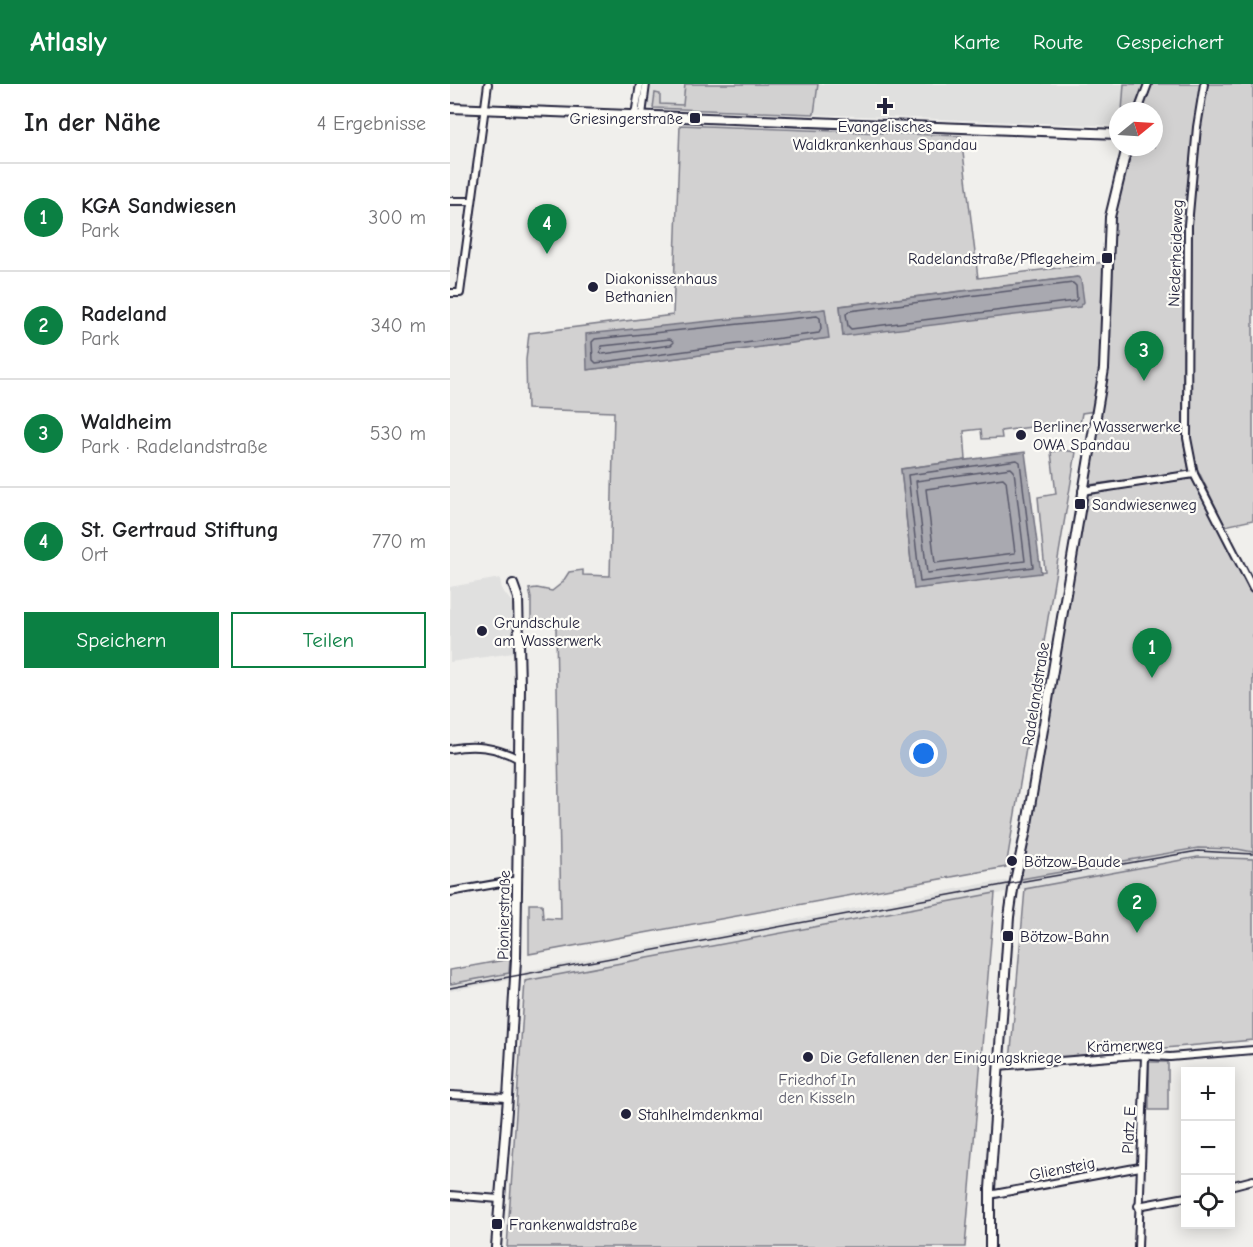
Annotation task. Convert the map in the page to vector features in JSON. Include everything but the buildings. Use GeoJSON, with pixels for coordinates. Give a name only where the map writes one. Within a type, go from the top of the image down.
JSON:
{"type":"FeatureCollection","features":[{"type":"Feature","properties":{"kind":"street"},"geometry":{"type":"LineString","coordinates":[[450,293],[460,293],[488,84]]}},
{"type":"Feature","properties":{"kind":"street"},"geometry":{"type":"LineString","coordinates":[[638,115],[640,84]]}},
{"type":"Feature","properties":{"kind":"street"},"geometry":{"type":"LineString","coordinates":[[638,115],[646,84]]}},
{"type":"Feature","properties":{"kind":"street"},"geometry":{"type":"LineString","coordinates":[[1141,102],[1148,84]]}},
{"type":"Feature","properties":{"kind":"street","name":"Niederheideweg"},"geometry":{"type":"LineString","coordinates":[[1204,84],[1197,127],[1188,225],[1186,422],[1189,455],[1194,474],[1253,589]]}},
{"type":"Feature","properties":{"kind":"street"},"geometry":{"type":"LineString","coordinates":[[450,108],[1109,134]]}},
{"type":"Feature","properties":{"kind":"street","name":"Radelandstraße"},"geometry":{"type":"LineString","coordinates":[[990,1247],[989,1195],[1011,899],[1026,830],[1104,369],[1110,217],[1125,156]]}},
{"type":"Feature","properties":{"kind":"street"},"geometry":{"type":"LineString","coordinates":[[450,201],[472,201]]}},
{"type":"Feature","properties":{"kind":"street"},"geometry":{"type":"LineString","coordinates":[[1082,491],[1194,474]]}},
{"type":"Feature","properties":{"kind":"street","name":"Pionierstraße"},"geometry":{"type":"LineString","coordinates":[[496,1247],[516,960],[519,619],[518,598],[513,584]]}},
{"type":"Feature","properties":{"kind":"street"},"geometry":{"type":"LineString","coordinates":[[450,749],[466,746],[485,747],[519,759]]}},
{"type":"Feature","properties":{"kind":"street"},"geometry":{"type":"LineString","coordinates":[[450,892],[518,880]]}},
{"type":"Feature","properties":{"kind":"street","name":"Krämerweg"},"geometry":{"type":"LineString","coordinates":[[998,1066],[1136,1055],[1196,1056],[1253,1050]]}},
{"type":"Feature","properties":{"kind":"street","name":"Platz E"},"geometry":{"type":"LineString","coordinates":[[1138,1247],[1145,1056]]}},
{"type":"Feature","properties":{"kind":"street"},"geometry":{"type":"LineString","coordinates":[[450,1095],[508,1098]]}},
{"type":"Feature","properties":{"kind":"street","name":"Gliensteig"},"geometry":{"type":"LineString","coordinates":[[989,1195],[1140,1167]]}},
{"type":"Feature","properties":{"kind":"street"},"geometry":{"type":"LineString","coordinates":[[1235,1185],[1253,1180]]}},
{"type":"Feature","properties":{"kind":"street"},"geometry":{"type":"LineString","coordinates":[[450,1195],[499,1199]]}},
{"type":"Feature","properties":{"kind":"street"},"geometry":{"type":"LineString","coordinates":[[1138,1206],[1181,1198]]}},
{"type":"Feature","properties":{"kind":"shaded area","name":"Evangelisches Waldkrankenhaus Spandau"},"geometry":{"type":"Polygon","coordinates":[[[649,84],[1124,84],[1123,102],[1109,102],[1109,126],[650,108],[647,103],[649,84]]]}},
{"type":"Feature","properties":{"kind":"shaded area","name":"Grundschule am Wasserwerk"},"geometry":{"type":"Polygon","coordinates":[[[500,578],[502,590],[511,601],[513,609],[513,653],[450,662],[450,587],[500,578]]]}},
{"type":"Feature","properties":{"kind":"shaded area"},"geometry":{"type":"Polygon","coordinates":[[[1198,848],[1237,849],[1253,852],[1253,859],[1198,857],[525,981],[525,971],[987,883],[1198,848]]]}},
{"type":"Feature","properties":{"kind":"shaded area"},"geometry":{"type":"Polygon","coordinates":[[[509,973],[509,980],[450,991],[450,983],[509,973]]]}},
{"type":"Feature","properties":{"kind":"green space"},"geometry":{"type":"Polygon","coordinates":[[[685,84],[818,84],[814,114],[653,108],[655,93],[660,94],[660,104],[683,105],[685,84]]]}},
{"type":"Feature","properties":{"kind":"green space"},"geometry":{"type":"Polygon","coordinates":[[[1124,84],[1148,84],[1141,102],[1123,102],[1124,84]]]}},
{"type":"Feature","properties":{"kind":"green space"},"geometry":{"type":"Polygon","coordinates":[[[1152,84],[1253,84],[1253,520],[1225,526],[1196,466],[1189,434],[1190,171],[1186,197],[1183,283],[1183,438],[1189,471],[1089,485],[1108,371],[1113,221],[1130,156],[1163,156],[1163,102],[1145,102],[1152,84]]]}},
{"type":"Feature","properties":{"kind":"green space"},"geometry":{"type":"Polygon","coordinates":[[[680,125],[961,136],[978,278],[1105,262],[1102,369],[1095,411],[1082,413],[1079,430],[1039,426],[1001,431],[1002,438],[982,439],[981,429],[964,431],[966,460],[901,469],[914,589],[1045,571],[1038,497],[1056,494],[1051,452],[1061,450],[1076,452],[1006,867],[529,954],[529,904],[542,904],[543,918],[561,919],[556,628],[550,620],[531,620],[529,589],[552,591],[562,583],[569,572],[583,570],[583,575],[610,576],[614,412],[527,409],[526,360],[529,333],[673,315],[680,125]],[[1077,277],[840,306],[843,336],[1077,277]],[[824,309],[587,370],[828,338],[824,309]]]}},
{"type":"Feature","properties":{"kind":"green space"},"geometry":{"type":"Polygon","coordinates":[[[1193,478],[1253,594],[1253,852],[1237,849],[1198,848],[1015,880],[1085,497],[1088,494],[1193,478]]]}},
{"type":"Feature","properties":{"kind":"green space"},"geometry":{"type":"Polygon","coordinates":[[[1198,857],[1253,859],[1253,1040],[1010,1062],[1025,889],[1198,857]]]}},
{"type":"Feature","properties":{"kind":"green space","name":"Friedhof In den Kisseln"},"geometry":{"type":"Polygon","coordinates":[[[995,893],[965,1247],[507,1247],[525,981],[995,893]]]}},
{"type":"Feature","properties":{"kind":"green space"},"geometry":{"type":"Polygon","coordinates":[[[510,959],[509,973],[450,984],[450,970],[510,959]]]}},
{"type":"Feature","properties":{"kind":"green space"},"geometry":{"type":"Polygon","coordinates":[[[1149,1062],[1168,1062],[1168,1110],[1149,1110],[1149,1062]]]}},
{"type":"Feature","properties":{"kind":"water"},"geometry":{"type":"Polygon","coordinates":[[[1078,277],[1081,280],[1084,302],[1080,307],[843,336],[840,306],[1078,277]]]}},
{"type":"Feature","properties":{"kind":"water"},"geometry":{"type":"Polygon","coordinates":[[[825,309],[829,338],[587,370],[586,334],[825,309]]]}},
{"type":"Feature","properties":{"kind":"water"},"geometry":{"type":"Polygon","coordinates":[[[1025,452],[1041,573],[914,589],[901,469],[1025,452]]]}},
{"type":"Feature","properties":{"kind":"railway"},"geometry":{"type":"LineString","coordinates":[[450,988],[1198,851],[1253,854]]}},
{"type":"Feature","properties":{"kind":"place","name":"Evangelisches Waldkrankenhaus Spandau"},"geometry":{"type":"Point","coordinates":[885,106]}},
{"type":"Feature","properties":{"kind":"place","name":"Griesingerstraße"},"geometry":{"type":"Point","coordinates":[695,118]}},
{"type":"Feature","properties":{"kind":"place","name":"St. Gertraud Stiftung"},"geometry":{"type":"Point","coordinates":[547,254]}},
{"type":"Feature","properties":{"kind":"place","name":"Radelandstraße/Pflegeheim"},"geometry":{"type":"Point","coordinates":[1107,258]}},
{"type":"Feature","properties":{"kind":"place","name":"Diakonissenhaus Bethanien"},"geometry":{"type":"Point","coordinates":[593,287]}},
{"type":"Feature","properties":{"kind":"place","name":"Waldheim"},"geometry":{"type":"Point","coordinates":[1144,381]}},
{"type":"Feature","properties":{"kind":"place","name":"Berliner Wasserwerke OWA Spandau"},"geometry":{"type":"Point","coordinates":[1021,435]}},
{"type":"Feature","properties":{"kind":"place","name":"Sandwiesenweg"},"geometry":{"type":"Point","coordinates":[1080,504]}},
{"type":"Feature","properties":{"kind":"place","name":"Grundschule am Wasserwerk"},"geometry":{"type":"Point","coordinates":[482,631]}},
{"type":"Feature","properties":{"kind":"place","name":"KGA Sandwiesen"},"geometry":{"type":"Point","coordinates":[1152,678]}},
{"type":"Feature","properties":{"kind":"place","name":"Bötzow-Baude"},"geometry":{"type":"Point","coordinates":[1012,861]}},
{"type":"Feature","properties":{"kind":"place","name":"Radeland"},"geometry":{"type":"Point","coordinates":[1137,933]}},
{"type":"Feature","properties":{"kind":"place","name":"Bötzow-Bahn"},"geometry":{"type":"Point","coordinates":[1008,936]}},
{"type":"Feature","properties":{"kind":"place","name":"Die Gefallenen der Einigungskriege"},"geometry":{"type":"Point","coordinates":[808,1057]}},
{"type":"Feature","properties":{"kind":"place","name":"Stahlhelmdenkmal"},"geometry":{"type":"Point","coordinates":[626,1114]}},
{"type":"Feature","properties":{"kind":"place","name":"Frankenwaldstraße"},"geometry":{"type":"Point","coordinates":[497,1224]}}]}
